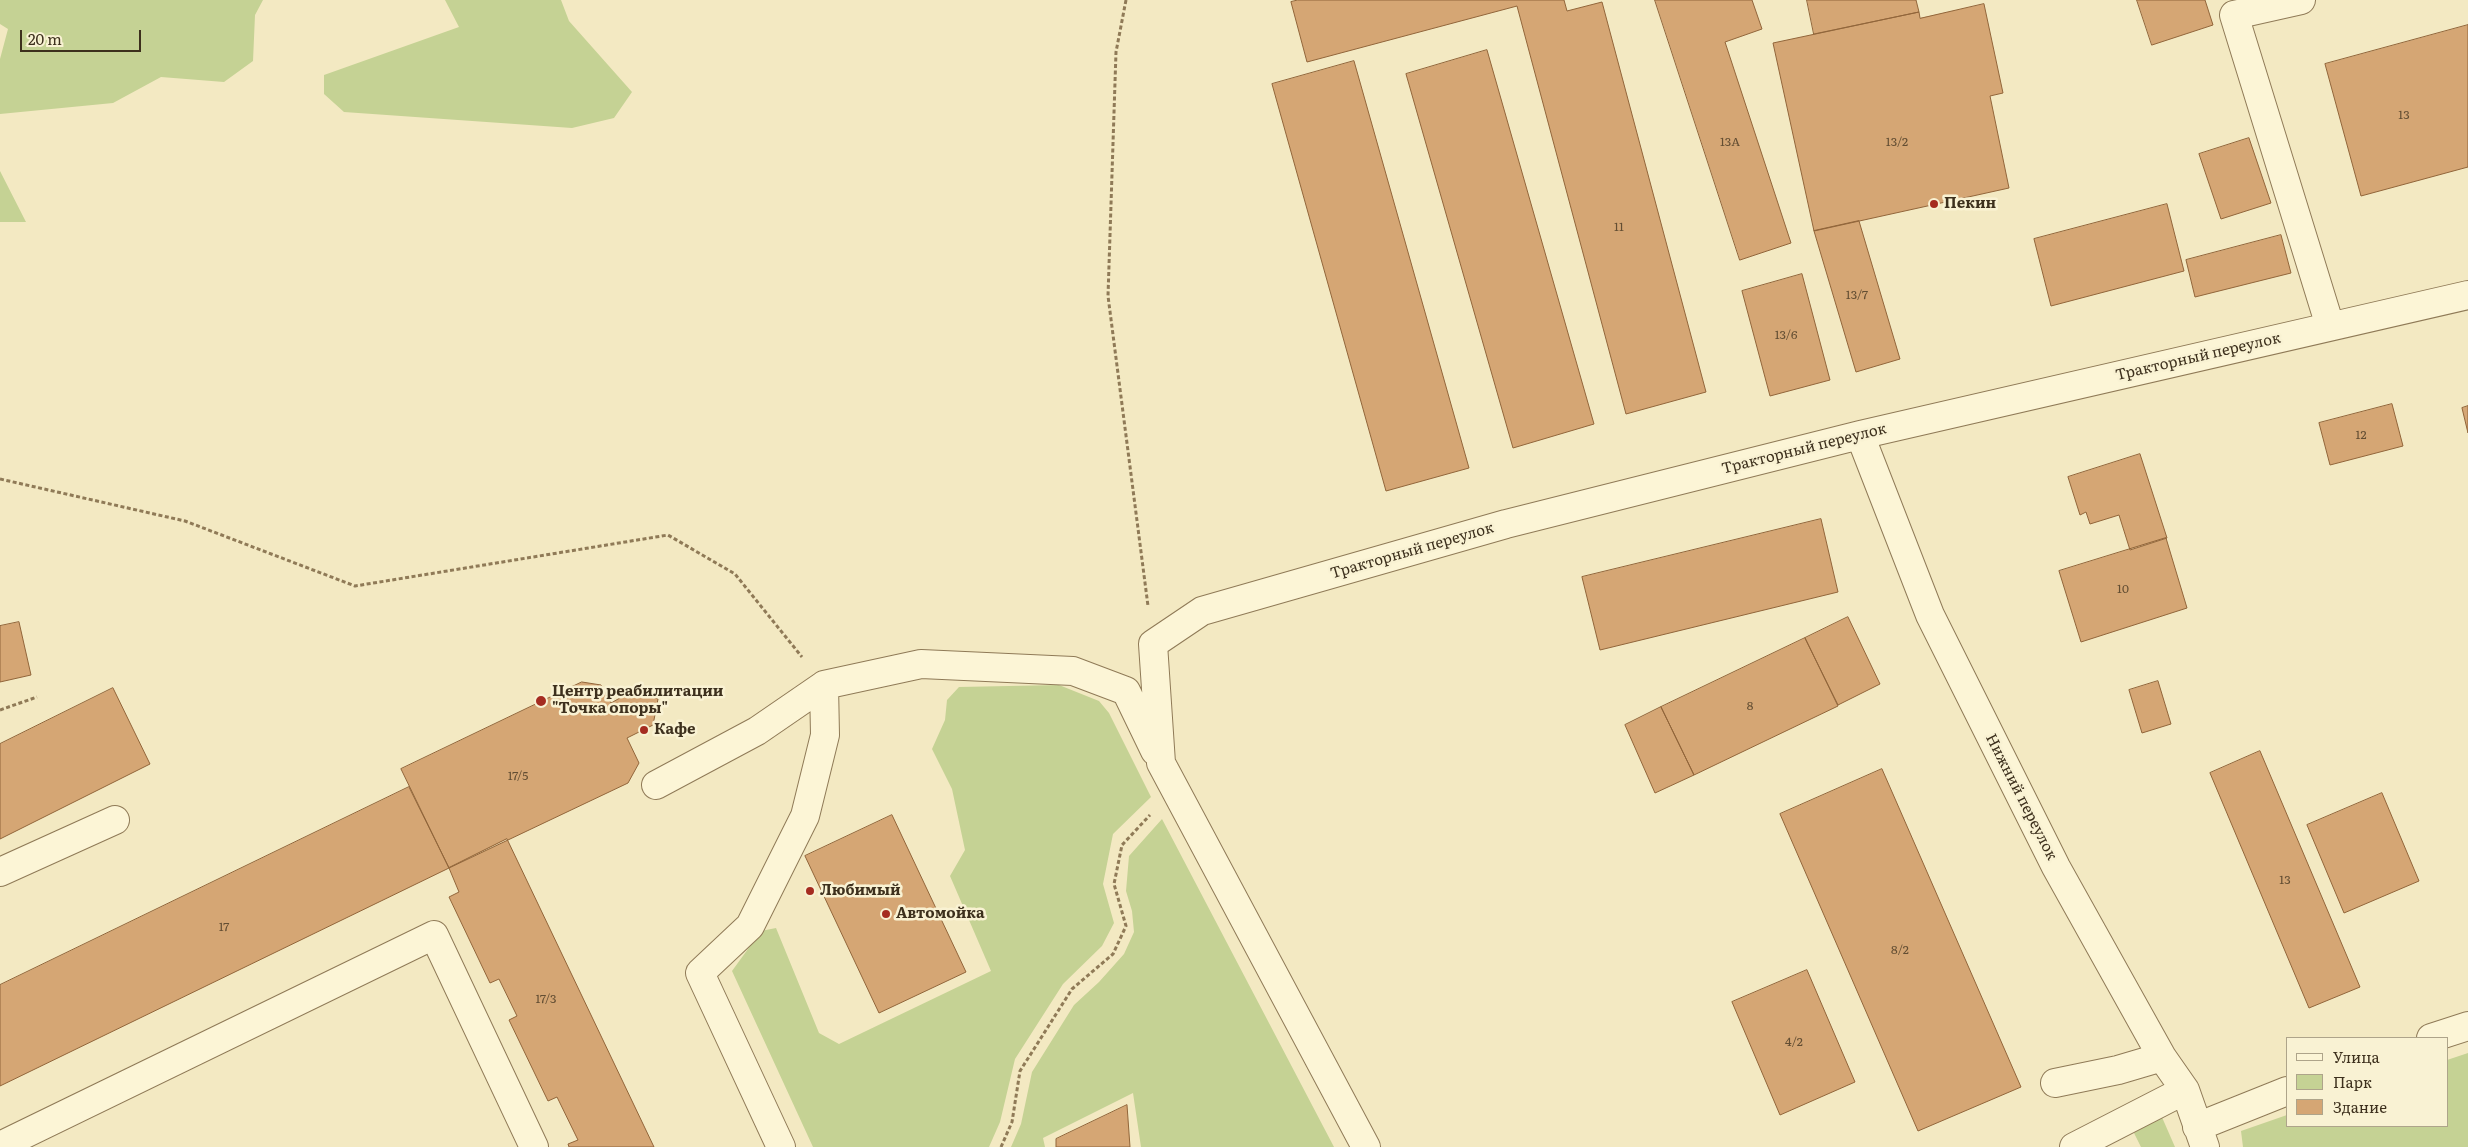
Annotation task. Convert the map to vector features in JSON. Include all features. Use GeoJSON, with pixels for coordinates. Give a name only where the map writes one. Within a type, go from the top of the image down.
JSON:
{"type":"FeatureCollection","features":[{"type":"Feature","properties":{"kind":"street"},"geometry":{"type":"LineString","coordinates":[[2301,0],[2232,7],[2330,326]]}},
{"type":"Feature","properties":{"kind":"street","name":"Тракторный переулок"},"geometry":{"type":"LineString","coordinates":[[1153,644],[1202,611],[1506,524],[1860,435],[2468,294]]}},
{"type":"Feature","properties":{"kind":"street","name":"Нижний переулок"},"geometry":{"type":"LineString","coordinates":[[1860,435],[1930,615],[2056,867],[2162,1057],[2184,1090],[2201,1137]]}},
{"type":"Feature","properties":{"kind":"street"},"geometry":{"type":"LineString","coordinates":[[1153,644],[1161,764]]}},
{"type":"Feature","properties":{"kind":"street"},"geometry":{"type":"LineString","coordinates":[[656,785],[757,731],[824,685],[921,664],[1074,671],[1126,691],[1161,764],[1366,1147]]}},
{"type":"Feature","properties":{"kind":"street"},"geometry":{"type":"LineString","coordinates":[[781,1147],[700,973],[750,926],[805,816],[825,735],[824,685]]}},
{"type":"Feature","properties":{"kind":"street"},"geometry":{"type":"LineString","coordinates":[[0,872],[115,820]]}},
{"type":"Feature","properties":{"kind":"street"},"geometry":{"type":"LineString","coordinates":[[0,1146],[434,935],[534,1147]]}},
{"type":"Feature","properties":{"kind":"street"},"geometry":{"type":"LineString","coordinates":[[2434,1037],[2468,1026]]}},
{"type":"Feature","properties":{"kind":"street"},"geometry":{"type":"LineString","coordinates":[[2055,1083],[2118,1070],[2162,1057]]}},
{"type":"Feature","properties":{"kind":"street"},"geometry":{"type":"LineString","coordinates":[[2074,1147],[2184,1090]]}},
{"type":"Feature","properties":{"kind":"street"},"geometry":{"type":"LineString","coordinates":[[2201,1137],[2286,1092]]}},
{"type":"Feature","properties":{"kind":"path"},"geometry":{"type":"LineString","coordinates":[[1126,0],[1116,52],[1108,296],[1153,644]]}},
{"type":"Feature","properties":{"kind":"path"},"geometry":{"type":"LineString","coordinates":[[0,479],[185,521],[355,586],[668,535],[735,574],[824,685]]}},
{"type":"Feature","properties":{"kind":"path"},"geometry":{"type":"LineString","coordinates":[[0,710],[37,697]]}},
{"type":"Feature","properties":{"kind":"path"},"geometry":{"type":"LineString","coordinates":[[1000,1147],[1012,1122],[1020,1071],[1072,990],[1113,954],[1126,926],[1114,884],[1122,845],[1175,790]]}},
{"type":"Feature","properties":{"kind":"green space"},"geometry":{"type":"Polygon","coordinates":[[[0,0],[263,0],[255,15],[253,61],[224,82],[161,77],[113,103],[0,114],[0,59],[8,29],[0,24],[0,0]]]}},
{"type":"Feature","properties":{"kind":"green space"},"geometry":{"type":"Polygon","coordinates":[[[445,0],[561,0],[569,21],[632,92],[614,118],[572,128],[344,112],[324,94],[324,75],[459,27],[445,0]]]}},
{"type":"Feature","properties":{"kind":"green space"},"geometry":{"type":"Polygon","coordinates":[[[0,171],[26,222],[0,222],[0,171]]]}},
{"type":"Feature","properties":{"kind":"green space"},"geometry":{"type":"Polygon","coordinates":[[[1059,685],[1099,701],[1109,713],[1151,797],[1113,834],[1103,884],[1114,923],[1102,946],[1063,984],[1015,1059],[1000,1122],[989,1147],[813,1147],[732,971],[761,931],[776,928],[819,1033],[839,1044],[991,971],[950,876],[965,850],[952,789],[932,749],[945,720],[947,700],[959,687],[1059,685]]]}},
{"type":"Feature","properties":{"kind":"green space"},"geometry":{"type":"Polygon","coordinates":[[[1162,819],[1334,1147],[1141,1147],[1133,1093],[1043,1138],[1045,1147],[1011,1147],[1021,1124],[1032,1072],[1074,1005],[1099,982],[1124,954],[1134,932],[1132,911],[1126,891],[1129,856],[1162,819]]]}},
{"type":"Feature","properties":{"kind":"green space"},"geometry":{"type":"Polygon","coordinates":[[[2468,1053],[2468,1147],[2243,1147],[2241,1131],[2286,1115],[2286,1127],[2448,1127],[2448,1060],[2468,1053]]]}},
{"type":"Feature","properties":{"kind":"green space"},"geometry":{"type":"Polygon","coordinates":[[[2161,1115],[2175,1147],[2141,1147],[2134,1133],[2161,1115]]]}},
{"type":"Feature","properties":{"kind":"building"},"geometry":{"type":"Polygon","coordinates":[[[1298,0],[1564,0],[1567,11],[1602,2],[1706,392],[1626,414],[1517,6],[1307,62],[1291,2],[1298,0]]]}},
{"type":"Feature","properties":{"kind":"building"},"geometry":{"type":"Polygon","coordinates":[[[1655,0],[1752,0],[1762,29],[1725,42],[1791,243],[1740,260],[1655,0]]]}},
{"type":"Feature","properties":{"kind":"building"},"geometry":{"type":"Polygon","coordinates":[[[1807,0],[1916,0],[1919,12],[1814,34],[1807,0]]]}},
{"type":"Feature","properties":{"kind":"building"},"geometry":{"type":"Polygon","coordinates":[[[2137,0],[2205,0],[2213,25],[2152,45],[2137,0]]]}},
{"type":"Feature","properties":{"kind":"building"},"geometry":{"type":"Polygon","coordinates":[[[1984,4],[2003,93],[1990,96],[2009,188],[1814,231],[1773,43],[1919,12],[1920,18],[1984,4]]]}},
{"type":"Feature","properties":{"kind":"building"},"geometry":{"type":"Polygon","coordinates":[[[2468,25],[2468,167],[2361,196],[2325,64],[2468,25]]]}},
{"type":"Feature","properties":{"kind":"building"},"geometry":{"type":"Polygon","coordinates":[[[1487,50],[1594,424],[1513,448],[1406,74],[1487,50]]]}},
{"type":"Feature","properties":{"kind":"building"},"geometry":{"type":"Polygon","coordinates":[[[1354,61],[1469,468],[1386,491],[1272,84],[1354,61]]]}},
{"type":"Feature","properties":{"kind":"building"},"geometry":{"type":"Polygon","coordinates":[[[2249,138],[2271,203],[2221,219],[2199,154],[2249,138]]]}},
{"type":"Feature","properties":{"kind":"building"},"geometry":{"type":"Polygon","coordinates":[[[2167,204],[2184,271],[2051,306],[2034,239],[2167,204]]]}},
{"type":"Feature","properties":{"kind":"building"},"geometry":{"type":"Polygon","coordinates":[[[1859,221],[1900,359],[1856,372],[1814,231],[1859,221]]]}},
{"type":"Feature","properties":{"kind":"building"},"geometry":{"type":"Polygon","coordinates":[[[2281,235],[2291,273],[2195,297],[2186,260],[2281,235]]]}},
{"type":"Feature","properties":{"kind":"building"},"geometry":{"type":"Polygon","coordinates":[[[1802,274],[1830,380],[1770,396],[1742,291],[1802,274]]]}},
{"type":"Feature","properties":{"kind":"building"},"geometry":{"type":"Polygon","coordinates":[[[2392,404],[2403,446],[2330,465],[2319,423],[2392,404]]]}},
{"type":"Feature","properties":{"kind":"building"},"geometry":{"type":"Polygon","coordinates":[[[2468,406],[2468,433],[2462,408],[2468,406]]]}},
{"type":"Feature","properties":{"kind":"building"},"geometry":{"type":"Polygon","coordinates":[[[2140,454],[2167,538],[2130,550],[2119,515],[2090,524],[2086,512],[2080,515],[2068,477],[2140,454]]]}},
{"type":"Feature","properties":{"kind":"building"},"geometry":{"type":"Polygon","coordinates":[[[1821,519],[1838,592],[1600,650],[1582,577],[1821,519]]]}},
{"type":"Feature","properties":{"kind":"building"},"geometry":{"type":"Polygon","coordinates":[[[2166,538],[2187,608],[2081,642],[2059,571],[2166,538]]]}},
{"type":"Feature","properties":{"kind":"building"},"geometry":{"type":"Polygon","coordinates":[[[1848,617],[1880,684],[1838,705],[1805,638],[1848,617]]]}},
{"type":"Feature","properties":{"kind":"building"},"geometry":{"type":"Polygon","coordinates":[[[19,622],[31,675],[0,682],[0,626],[19,622]]]}},
{"type":"Feature","properties":{"kind":"building"},"geometry":{"type":"Polygon","coordinates":[[[1805,638],[1838,706],[1694,775],[1661,707],[1805,638]]]}},
{"type":"Feature","properties":{"kind":"building"},"geometry":{"type":"Polygon","coordinates":[[[2158,681],[2171,724],[2142,733],[2129,690],[2158,681]]]}},
{"type":"Feature","properties":{"kind":"building"},"geometry":{"type":"Polygon","coordinates":[[[582,682],[601,685],[611,703],[636,689],[658,699],[653,725],[627,738],[639,763],[628,783],[449,868],[401,769],[582,682]]]}},
{"type":"Feature","properties":{"kind":"building"},"geometry":{"type":"Polygon","coordinates":[[[113,688],[150,764],[0,839],[0,744],[113,688]]]}},
{"type":"Feature","properties":{"kind":"building"},"geometry":{"type":"Polygon","coordinates":[[[1661,707],[1694,775],[1655,793],[1625,725],[1661,707]]]}},
{"type":"Feature","properties":{"kind":"building"},"geometry":{"type":"Polygon","coordinates":[[[2260,751],[2360,987],[2309,1008],[2210,773],[2260,751]]]}},
{"type":"Feature","properties":{"kind":"building"},"geometry":{"type":"Polygon","coordinates":[[[1882,769],[2021,1087],[1918,1131],[1780,814],[1882,769]]]}},
{"type":"Feature","properties":{"kind":"building"},"geometry":{"type":"Polygon","coordinates":[[[409,787],[449,868],[0,1086],[0,985],[409,787]]]}},
{"type":"Feature","properties":{"kind":"building"},"geometry":{"type":"Polygon","coordinates":[[[2382,793],[2419,881],[2344,913],[2307,825],[2382,793]]]}},
{"type":"Feature","properties":{"kind":"building","name":"Автомойка"},"geometry":{"type":"Polygon","coordinates":[[[892,815],[966,972],[879,1013],[805,856],[892,815]]]}},
{"type":"Feature","properties":{"kind":"building"},"geometry":{"type":"Polygon","coordinates":[[[507,839],[654,1147],[569,1147],[568,1144],[578,1140],[557,1097],[548,1101],[509,1020],[517,1016],[499,979],[490,983],[449,897],[459,892],[449,868],[507,839]]]}},
{"type":"Feature","properties":{"kind":"building"},"geometry":{"type":"Polygon","coordinates":[[[1807,970],[1855,1082],[1780,1115],[1732,1002],[1807,970]]]}},
{"type":"Feature","properties":{"kind":"building"},"geometry":{"type":"Polygon","coordinates":[[[1127,1105],[1130,1147],[1056,1147],[1056,1139],[1127,1105]]]}},
{"type":"Feature","properties":{"kind":"place","name":"Пекин"},"geometry":{"type":"Point","coordinates":[1934,204]}},
{"type":"Feature","properties":{"kind":"place","name":"Центр реабилитации \"Точка опоры\""},"geometry":{"type":"Point","coordinates":[541,701]}},
{"type":"Feature","properties":{"kind":"place","name":"Кафе"},"geometry":{"type":"Point","coordinates":[644,730]}},
{"type":"Feature","properties":{"kind":"place","name":"Любимый"},"geometry":{"type":"Point","coordinates":[810,891]}},
{"type":"Feature","properties":{"kind":"place","name":"Автомойка"},"geometry":{"type":"Point","coordinates":[886,914]}}]}
